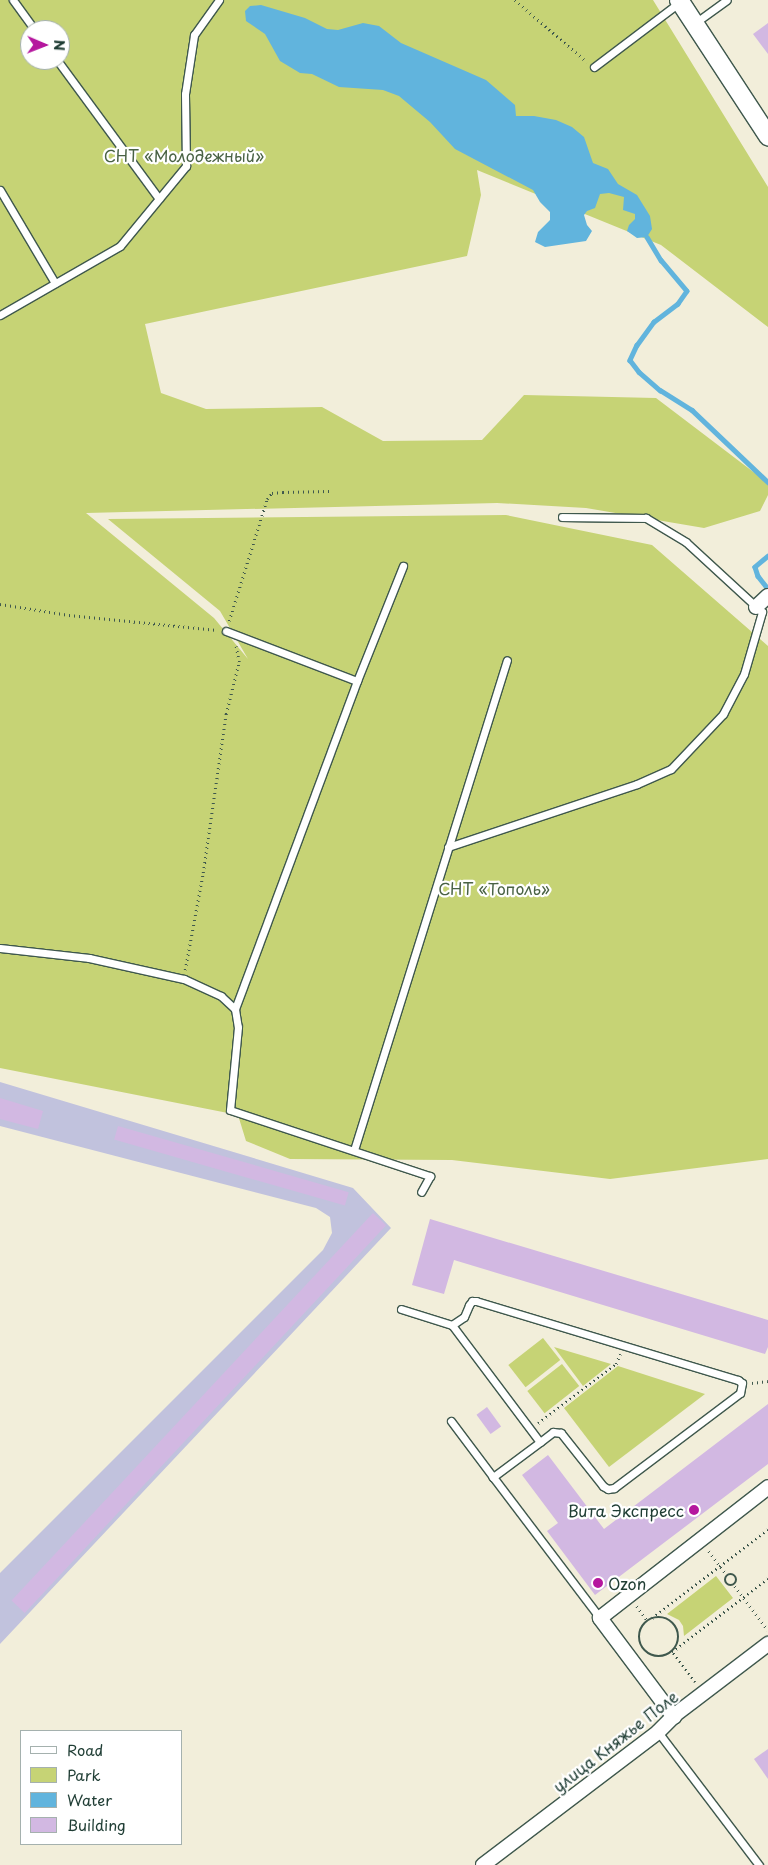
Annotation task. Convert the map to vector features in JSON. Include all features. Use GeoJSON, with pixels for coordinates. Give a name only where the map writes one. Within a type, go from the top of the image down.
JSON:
{"type":"FeatureCollection","features":[{"type":"Feature","properties":{"kind":"street"},"geometry":{"type":"LineString","coordinates":[[680,1],[768,136]]}},
{"type":"Feature","properties":{"kind":"street"},"geometry":{"type":"LineString","coordinates":[[674,1717],[600,1618],[768,1486]]}},
{"type":"Feature","properties":{"kind":"street","name":"улица Княжье Поле"},"geometry":{"type":"LineString","coordinates":[[483,1865],[658,1732],[703,1693],[768,1644]]}},
{"type":"Feature","properties":{"kind":"lane"},"geometry":{"type":"LineString","coordinates":[[12,0],[27,20]]}},
{"type":"Feature","properties":{"kind":"lane"},"geometry":{"type":"LineString","coordinates":[[0,315],[120,246],[186,166],[185,94],[194,34],[219,0]]}},
{"type":"Feature","properties":{"kind":"lane"},"geometry":{"type":"LineString","coordinates":[[694,23],[727,0]]}},
{"type":"Feature","properties":{"kind":"lane"},"geometry":{"type":"LineString","coordinates":[[594,68],[680,1]]}},
{"type":"Feature","properties":{"kind":"lane"},"geometry":{"type":"LineString","coordinates":[[64,70],[159,199]]}},
{"type":"Feature","properties":{"kind":"lane"},"geometry":{"type":"LineString","coordinates":[[0,190],[55,283]]}},
{"type":"Feature","properties":{"kind":"lane"},"geometry":{"type":"LineString","coordinates":[[448,847],[637,784],[671,769],[723,714],[744,674],[762,612],[763,601],[686,542],[646,518],[562,516]]}},
{"type":"Feature","properties":{"kind":"lane"},"geometry":{"type":"LineString","coordinates":[[234,1009],[357,681],[403,566]]}},
{"type":"Feature","properties":{"kind":"lane"},"geometry":{"type":"LineString","coordinates":[[226,631],[357,681]]}},
{"type":"Feature","properties":{"kind":"lane"},"geometry":{"type":"LineString","coordinates":[[354,1150],[507,660]]}},
{"type":"Feature","properties":{"kind":"lane"},"geometry":{"type":"LineString","coordinates":[[0,948],[89,958],[184,979],[221,996],[234,1009],[238,1026],[230,1110],[430,1176],[421,1192]]}},
{"type":"Feature","properties":{"kind":"lane"},"geometry":{"type":"LineString","coordinates":[[452,1325],[464,1317],[469,1305],[472,1301],[476,1301],[624,1345],[742,1383],[740,1393],[614,1488],[608,1489],[603,1486],[561,1433],[553,1432],[493,1476]]}},
{"type":"Feature","properties":{"kind":"lane"},"geometry":{"type":"LineString","coordinates":[[401,1309],[452,1325],[540,1442]]}},
{"type":"Feature","properties":{"kind":"lane"},"geometry":{"type":"LineString","coordinates":[[451,1421],[600,1618]]}},
{"type":"Feature","properties":{"kind":"lane"},"geometry":{"type":"LineString","coordinates":[[658,1732],[759,1865]]}},
{"type":"Feature","properties":{"kind":"path"},"geometry":{"type":"LineString","coordinates":[[515,0],[594,68]]}},
{"type":"Feature","properties":{"kind":"path"},"geometry":{"type":"LineString","coordinates":[[226,631],[267,499],[272,493],[329,491]]}},
{"type":"Feature","properties":{"kind":"path"},"geometry":{"type":"LineString","coordinates":[[0,604],[69,615],[226,631],[235,643],[239,662],[226,714],[203,873],[184,979]]}},
{"type":"Feature","properties":{"kind":"path"},"geometry":{"type":"LineString","coordinates":[[530,1429],[616,1364],[624,1345]]}},
{"type":"Feature","properties":{"kind":"path"},"geometry":{"type":"LineString","coordinates":[[742,1383],[768,1381]]}},
{"type":"Feature","properties":{"kind":"path"},"geometry":{"type":"LineString","coordinates":[[768,1529],[648,1621],[640,1633],[642,1646],[646,1651],[657,1656],[672,1652],[768,1578]]}},
{"type":"Feature","properties":{"kind":"path"},"geometry":{"type":"LineString","coordinates":[[700,1539],[727,1575],[736,1577],[735,1586]]}},
{"type":"Feature","properties":{"kind":"path"},"geometry":{"type":"LineString","coordinates":[[727,1575],[726,1584],[735,1586],[768,1630]]}},
{"type":"Feature","properties":{"kind":"path"},"geometry":{"type":"LineString","coordinates":[[629,1595],[648,1621]]}},
{"type":"Feature","properties":{"kind":"path"},"geometry":{"type":"LineString","coordinates":[[652,1618],[665,1618],[676,1626],[679,1638],[672,1652]]}},
{"type":"Feature","properties":{"kind":"path"},"geometry":{"type":"LineString","coordinates":[[672,1652],[703,1693]]}},
{"type":"Feature","properties":{"kind":"shaded area"},"geometry":{"type":"Polygon","coordinates":[[[0,1082],[353,1188],[391,1228],[0,1644],[0,1573],[323,1250],[332,1233],[330,1217],[316,1208],[0,1126],[0,1082]]]}},
{"type":"Feature","properties":{"kind":"green space"},"geometry":{"type":"Polygon","coordinates":[[[0,0],[653,0],[768,187],[768,327],[661,245],[477,170],[481,195],[467,256],[145,324],[161,393],[206,409],[322,407],[383,441],[482,440],[524,395],[656,398],[768,483],[768,495],[760,511],[704,528],[586,508],[497,503],[86,513],[214,618],[248,659],[220,611],[108,519],[506,515],[652,545],[768,646],[768,1159],[610,1179],[452,1160],[290,1159],[246,1141],[238,1115],[0,1068],[0,0]]]}},
{"type":"Feature","properties":{"kind":"green space"},"geometry":{"type":"Polygon","coordinates":[[[543,1338],[560,1360],[526,1387],[508,1365],[543,1338]]]}},
{"type":"Feature","properties":{"kind":"green space"},"geometry":{"type":"Polygon","coordinates":[[[554,1347],[611,1364],[583,1386],[554,1347]]]}},
{"type":"Feature","properties":{"kind":"green space"},"geometry":{"type":"Polygon","coordinates":[[[562,1364],[579,1386],[545,1413],[527,1391],[562,1364]]]}},
{"type":"Feature","properties":{"kind":"green space"},"geometry":{"type":"Polygon","coordinates":[[[618,1366],[705,1394],[609,1467],[564,1408],[618,1366]]]}},
{"type":"Feature","properties":{"kind":"green space"},"geometry":{"type":"Polygon","coordinates":[[[716,1576],[733,1598],[684,1636],[683,1626],[679,1620],[667,1614],[716,1576]]]}},
{"type":"Feature","properties":{"kind":"water"},"geometry":{"type":"Polygon","coordinates":[[[261,5],[305,18],[327,29],[338,30],[363,23],[379,26],[401,43],[486,80],[515,105],[516,116],[534,116],[556,120],[572,127],[584,137],[593,163],[608,169],[618,184],[637,195],[650,216],[652,229],[647,237],[637,238],[627,231],[629,225],[635,219],[635,214],[623,210],[624,197],[609,193],[600,194],[595,208],[587,211],[584,215],[587,225],[592,231],[586,241],[545,247],[535,242],[538,232],[550,220],[550,212],[540,202],[533,190],[455,149],[430,122],[399,96],[383,90],[339,87],[312,74],[300,73],[280,61],[265,34],[246,21],[245,11],[250,6],[261,5]]]}},
{"type":"Feature","properties":{"kind":"building"},"geometry":{"type":"Polygon","coordinates":[[[768,23],[768,54],[753,34],[768,23]]]}},
{"type":"Feature","properties":{"kind":"building"},"geometry":{"type":"Polygon","coordinates":[[[0,1098],[43,1111],[38,1129],[0,1119],[0,1098]]]}},
{"type":"Feature","properties":{"kind":"building"},"geometry":{"type":"Polygon","coordinates":[[[118,1126],[349,1192],[345,1206],[114,1139],[118,1126]]]}},
{"type":"Feature","properties":{"kind":"building"},"geometry":{"type":"Polygon","coordinates":[[[373,1213],[386,1225],[25,1613],[12,1601],[373,1213]]]}},
{"type":"Feature","properties":{"kind":"building"},"geometry":{"type":"Polygon","coordinates":[[[430,1219],[768,1320],[768,1347],[765,1354],[454,1260],[444,1294],[412,1285],[430,1219]]]}},
{"type":"Feature","properties":{"kind":"building"},"geometry":{"type":"Polygon","coordinates":[[[768,1404],[768,1464],[595,1595],[547,1531],[558,1523],[522,1475],[548,1455],[604,1529],[768,1404]]]}},
{"type":"Feature","properties":{"kind":"building"},"geometry":{"type":"Polygon","coordinates":[[[487,1407],[501,1426],[491,1434],[476,1415],[487,1407]]]}},
{"type":"Feature","properties":{"kind":"building"},"geometry":{"type":"Polygon","coordinates":[[[768,1749],[768,1779],[754,1759],[768,1749]]]}},
{"type":"Feature","properties":{"kind":"waterway"},"geometry":{"type":"LineString","coordinates":[[647,237],[661,260],[687,291],[678,304],[654,322],[637,345],[630,360],[639,372],[660,390],[692,410],[768,482]]}},
{"type":"Feature","properties":{"kind":"waterway"},"geometry":{"type":"LineString","coordinates":[[768,556],[755,567],[758,576],[768,589]]}},
{"type":"Feature","properties":{"kind":"place","name":"Вита Экспресс"},"geometry":{"type":"Point","coordinates":[694,1510]}},
{"type":"Feature","properties":{"kind":"place","name":"Ozon"},"geometry":{"type":"Point","coordinates":[598,1583]}},
{"type":"Feature","properties":{"kind":"park label","name":"СНТ «Молодежный»"},"geometry":{"type":"Point","coordinates":[184,155]}},
{"type":"Feature","properties":{"kind":"park label","name":"СНТ «Тополь»"},"geometry":{"type":"Point","coordinates":[494,888]}}]}
